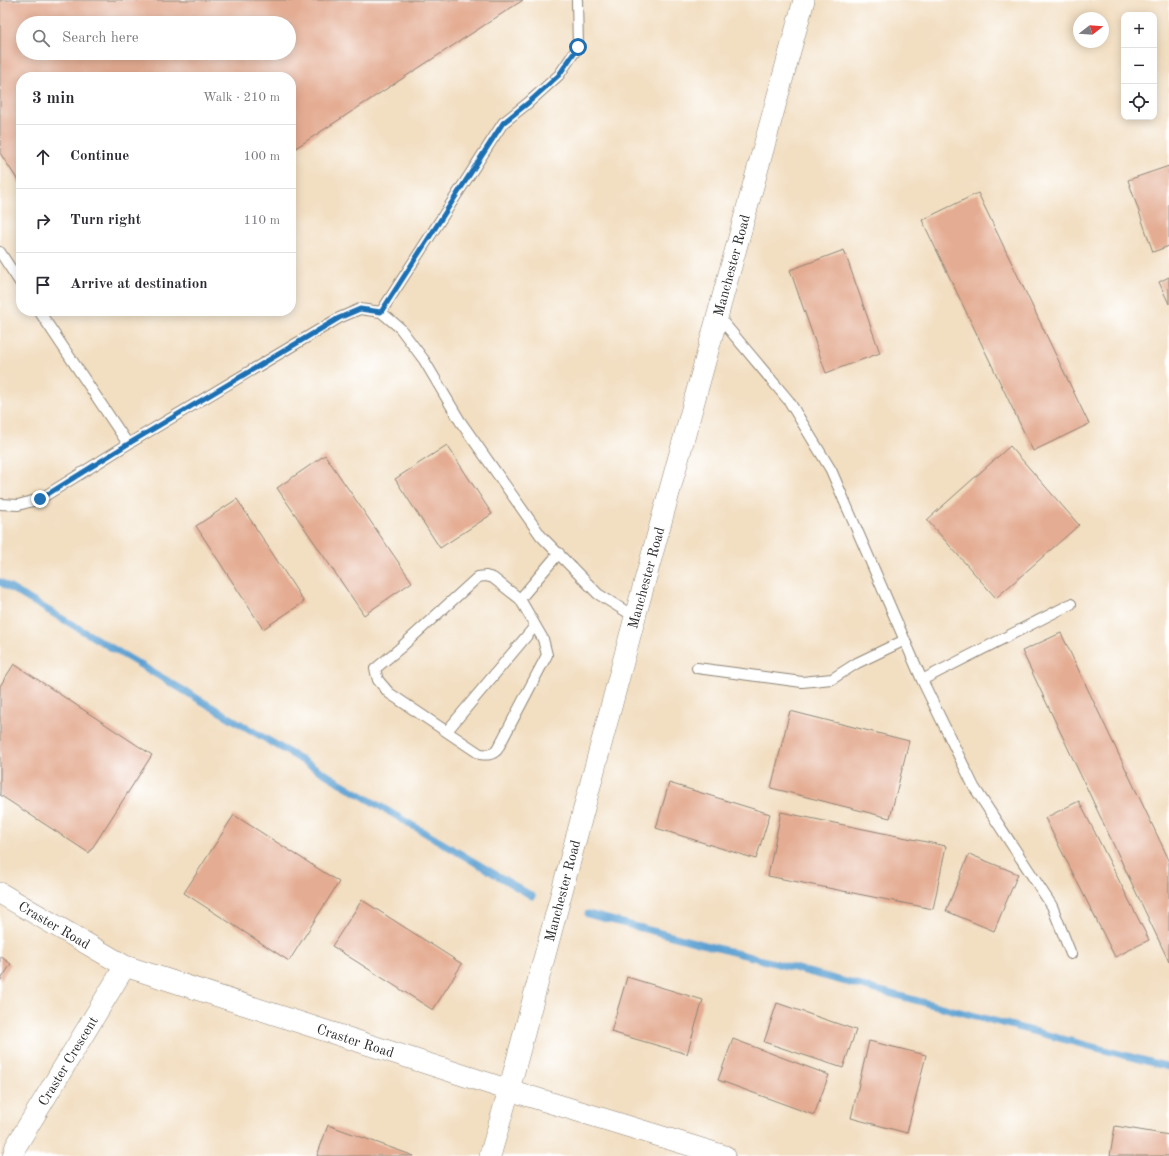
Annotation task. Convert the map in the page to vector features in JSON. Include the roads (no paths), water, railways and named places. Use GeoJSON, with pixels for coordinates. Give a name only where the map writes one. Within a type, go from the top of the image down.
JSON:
{"type":"FeatureCollection","features":[{"type":"Feature","properties":{"kind":"street","name":"Manchester Road"},"geometry":{"type":"LineString","coordinates":[[490,1156],[509,1090],[634,617],[716,315],[804,0]]}},
{"type":"Feature","properties":{"kind":"street","name":"Craster Road"},"geometry":{"type":"LineString","coordinates":[[0,893],[125,966],[509,1090],[725,1156]]}},
{"type":"Feature","properties":{"kind":"street","name":"Craster Crescent"},"geometry":{"type":"LineString","coordinates":[[13,1156],[16,1146],[125,966]]}},
{"type":"Feature","properties":{"kind":"lane"},"geometry":{"type":"LineString","coordinates":[[381,312],[503,123],[559,75],[578,47],[577,0]]}},
{"type":"Feature","properties":{"kind":"lane"},"geometry":{"type":"LineString","coordinates":[[0,252],[16,276]]}},
{"type":"Feature","properties":{"kind":"lane"},"geometry":{"type":"LineString","coordinates":[[0,504],[18,505],[40,499],[128,444],[339,318],[360,309],[381,312],[400,328],[424,360],[460,421],[541,536],[598,594],[634,617]]}},
{"type":"Feature","properties":{"kind":"lane"},"geometry":{"type":"LineString","coordinates":[[716,315],[789,401],[831,470],[922,680],[974,787],[1052,906],[1071,954]]}},
{"type":"Feature","properties":{"kind":"lane"},"geometry":{"type":"LineString","coordinates":[[42,316],[128,444]]}},
{"type":"Feature","properties":{"kind":"lane"},"geometry":{"type":"LineString","coordinates":[[520,599],[559,554]]}},
{"type":"Feature","properties":{"kind":"lane"},"geometry":{"type":"LineString","coordinates":[[486,576],[493,578],[520,599],[543,639],[547,655],[497,750],[492,754],[480,754],[389,693],[378,680],[375,669],[478,577],[486,576]]}},
{"type":"Feature","properties":{"kind":"lane"},"geometry":{"type":"LineString","coordinates":[[922,680],[1071,604]]}},
{"type":"Feature","properties":{"kind":"lane"},"geometry":{"type":"LineString","coordinates":[[447,731],[535,626]]}},
{"type":"Feature","properties":{"kind":"lane"},"geometry":{"type":"LineString","coordinates":[[697,668],[802,682],[832,679],[857,663],[905,640]]}},
{"type":"Feature","properties":{"kind":"waterway"},"geometry":{"type":"LineString","coordinates":[[0,582],[532,896]]}},
{"type":"Feature","properties":{"kind":"waterway"},"geometry":{"type":"LineString","coordinates":[[588,914],[1169,1067]]}}]}
